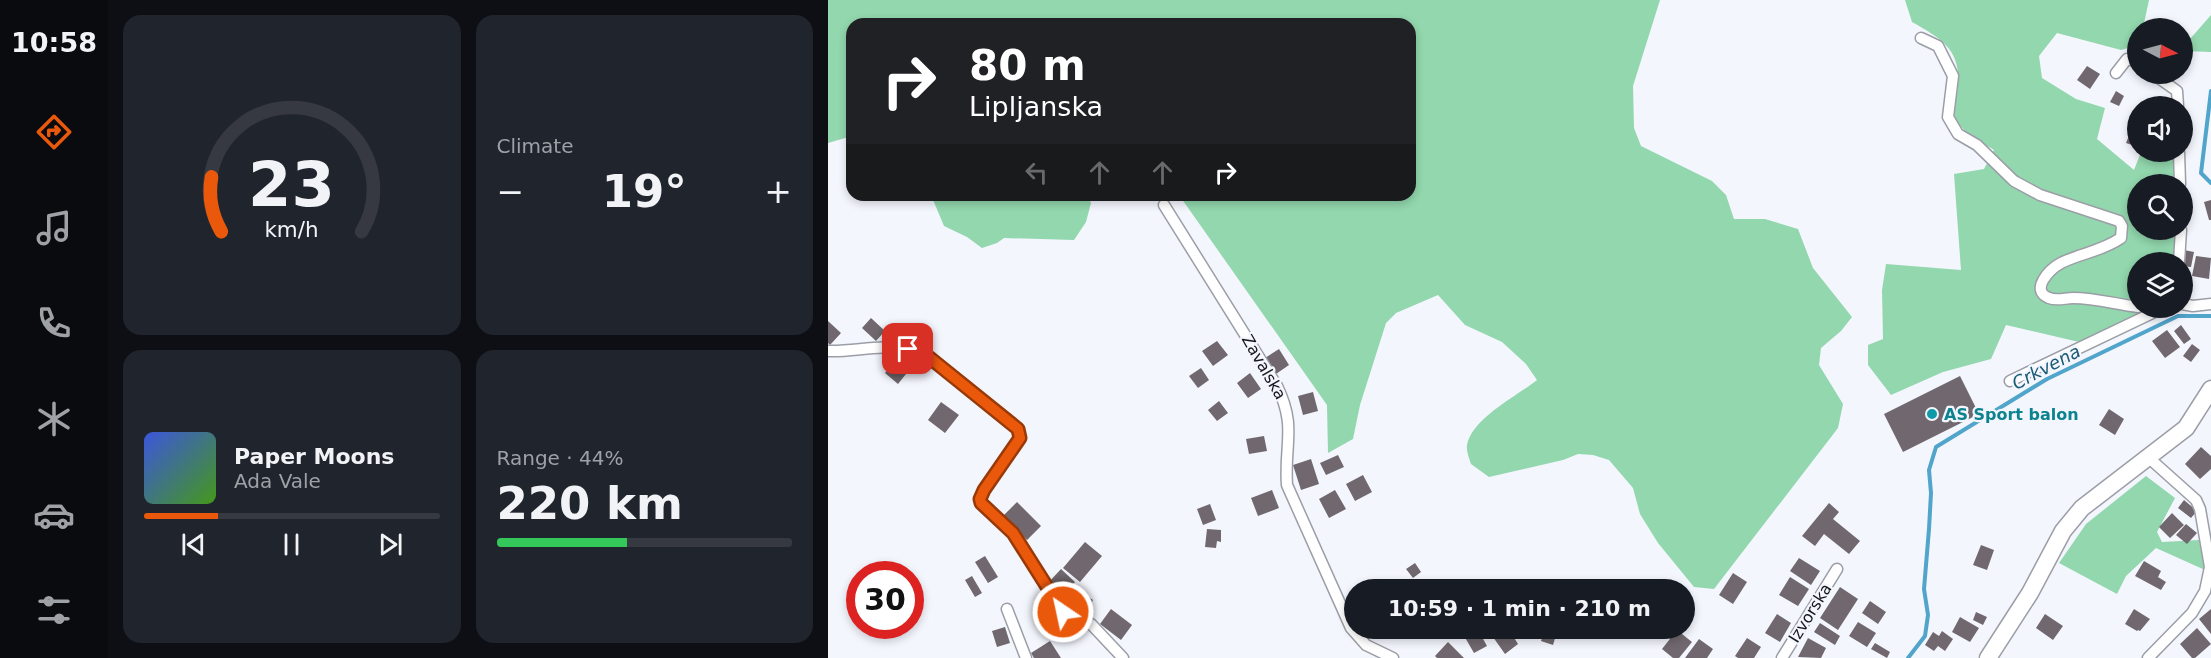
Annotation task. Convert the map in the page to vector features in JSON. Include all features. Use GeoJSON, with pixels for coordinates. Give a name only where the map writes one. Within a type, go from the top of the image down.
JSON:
{"type":"FeatureCollection","features":[{"type":"Feature","properties":{"kind":"main road"},"geometry":{"type":"LineString","coordinates":[[1988,658],[2030,593],[2063,531],[2082,508],[2186,428],[2211,389]]}},
{"type":"Feature","properties":{"kind":"street"},"geometry":{"type":"LineString","coordinates":[[1921,38],[1938,46],[1953,76],[1948,117],[1958,134],[1977,146],[2014,181],[2066,206],[2119,221],[2122,226],[2121,238],[2104,249],[2063,262],[2049,270],[2041,287],[2043,294],[2059,300],[2095,298],[2127,305]]}},
{"type":"Feature","properties":{"kind":"street"},"geometry":{"type":"LineString","coordinates":[[2116,73],[2127,59]]}},
{"type":"Feature","properties":{"kind":"street"},"geometry":{"type":"LineString","coordinates":[[2167,84],[2177,91],[2177,96]]}},
{"type":"Feature","properties":{"kind":"street","name":"Zavalska"},"geometry":{"type":"LineString","coordinates":[[1164,205],[1286,403],[1290,428],[1287,484],[1351,628],[1366,645],[1393,658]]}},
{"type":"Feature","properties":{"kind":"street"},"geometry":{"type":"LineString","coordinates":[[2193,306],[2211,304]]}},
{"type":"Feature","properties":{"kind":"street"},"geometry":{"type":"LineString","coordinates":[[2010,381],[2139,318]]}},
{"type":"Feature","properties":{"kind":"street"},"geometry":{"type":"LineString","coordinates":[[832,351],[889,347],[908,349],[930,358],[1018,429],[1020,438],[984,490],[980,499],[981,503],[1013,533],[1063,612],[1092,624],[1123,658]]}},
{"type":"Feature","properties":{"kind":"street"},"geometry":{"type":"LineString","coordinates":[[2148,658],[2192,613],[2205,591],[2210,568],[2200,509],[2196,500],[2149,458]]}},
{"type":"Feature","properties":{"kind":"street","name":"Izvorska"},"geometry":{"type":"LineString","coordinates":[[1782,658],[1838,569]]}},
{"type":"Feature","properties":{"kind":"street"},"geometry":{"type":"LineString","coordinates":[[1006,609],[1026,658]]}},
{"type":"Feature","properties":{"kind":"green space"},"geometry":{"type":"Polygon","coordinates":[[[828,0],[1660,0],[1633,86],[1634,128],[1641,146],[1712,181],[1726,195],[1734,219],[1765,219],[1798,229],[1813,268],[1852,317],[1841,331],[1821,348],[1819,365],[1843,404],[1838,428],[1714,589],[1695,587],[1695,579],[1687,579],[1658,543],[1640,514],[1633,488],[1609,460],[1593,455],[1578,454],[1563,460],[1489,477],[1471,464],[1467,445],[1477,426],[1496,408],[1537,380],[1526,364],[1502,342],[1465,325],[1438,295],[1396,313],[1386,323],[1360,405],[1353,439],[1328,453],[1327,405],[1183,201],[1416,201],[1416,18],[846,18],[846,138],[828,143],[828,0]]]}},
{"type":"Feature","properties":{"kind":"green space"},"geometry":{"type":"Polygon","coordinates":[[[1905,0],[2149,0],[2145,18],[2127,18],[2127,48],[2121,50],[2057,33],[2039,56],[2042,78],[2076,99],[2105,108],[2097,139],[2134,170],[2137,162],[2173,162],[2174,174],[2127,174],[2127,240],[2176,240],[2176,252],[2127,252],[2127,318],[2134,318],[2079,342],[2006,325],[1991,359],[1943,372],[1891,395],[1868,365],[1868,345],[1883,339],[1882,290],[1886,264],[1961,270],[1954,174],[1984,169],[1994,150],[1962,128],[1955,117],[1958,80],[1957,68],[1950,49],[1934,35],[1912,22],[1905,0]]]}},
{"type":"Feature","properties":{"kind":"green space"},"geometry":{"type":"Polygon","coordinates":[[[2211,15],[2211,52],[2193,51],[2193,36],[2211,15]]]}},
{"type":"Feature","properties":{"kind":"green space"},"geometry":{"type":"Polygon","coordinates":[[[934,201],[1090,201],[1091,203],[1086,222],[1074,240],[1004,238],[982,248],[967,237],[944,226],[934,201]]]}},
{"type":"Feature","properties":{"kind":"green space"},"geometry":{"type":"Polygon","coordinates":[[[2146,476],[2175,498],[2157,532],[2162,542],[2199,540],[2205,570],[2156,548],[2126,576],[2117,594],[2059,563],[2086,524],[2146,476]]]}},
{"type":"Feature","properties":{"kind":"building"},"geometry":{"type":"Polygon","coordinates":[[[2087,66],[2100,74],[2090,89],[2077,80],[2087,66]]]}},
{"type":"Feature","properties":{"kind":"building"},"geometry":{"type":"Polygon","coordinates":[[[2116,91],[2124,96],[2119,106],[2110,102],[2116,91]]]}},
{"type":"Feature","properties":{"kind":"building"},"geometry":{"type":"Polygon","coordinates":[[[2211,200],[2211,220],[2209,220],[2204,202],[2211,200]]]}},
{"type":"Feature","properties":{"kind":"building"},"geometry":{"type":"Polygon","coordinates":[[[2196,256],[2211,258],[2209,279],[2193,276],[2196,256]]]}},
{"type":"Feature","properties":{"kind":"building"},"geometry":{"type":"Polygon","coordinates":[[[871,318],[885,331],[876,341],[862,328],[871,318]]]}},
{"type":"Feature","properties":{"kind":"building"},"geometry":{"type":"Polygon","coordinates":[[[828,321],[841,333],[830,345],[828,343],[828,321]]]}},
{"type":"Feature","properties":{"kind":"building"},"geometry":{"type":"Polygon","coordinates":[[[2181,325],[2191,339],[2184,344],[2174,331],[2181,325]]]}},
{"type":"Feature","properties":{"kind":"building"},"geometry":{"type":"Polygon","coordinates":[[[2167,330],[2180,347],[2165,358],[2152,341],[2167,330]]]}},
{"type":"Feature","properties":{"kind":"building"},"geometry":{"type":"Polygon","coordinates":[[[1217,341],[1228,355],[1213,366],[1202,351],[1217,341]]]}},
{"type":"Feature","properties":{"kind":"building"},"geometry":{"type":"Polygon","coordinates":[[[2192,344],[2200,350],[2191,362],[2183,356],[2192,344]]]}},
{"type":"Feature","properties":{"kind":"building"},"geometry":{"type":"Polygon","coordinates":[[[1279,349],[1289,365],[1276,374],[1265,358],[1279,349]]]}},
{"type":"Feature","properties":{"kind":"building"},"geometry":{"type":"Polygon","coordinates":[[[897,359],[910,369],[898,384],[885,373],[897,359]]]}},
{"type":"Feature","properties":{"kind":"building"},"geometry":{"type":"Polygon","coordinates":[[[1201,368],[1209,380],[1198,388],[1189,376],[1201,368]]]}},
{"type":"Feature","properties":{"kind":"building"},"geometry":{"type":"Polygon","coordinates":[[[1250,373],[1261,389],[1248,398],[1237,383],[1250,373]]]}},
{"type":"Feature","properties":{"kind":"building","name":"AS Sport balon"},"geometry":{"type":"Polygon","coordinates":[[[1960,376],[1979,414],[1903,452],[1884,414],[1960,376]]]}},
{"type":"Feature","properties":{"kind":"building"},"geometry":{"type":"Polygon","coordinates":[[[1313,392],[1318,411],[1303,415],[1298,396],[1313,392]]]}},
{"type":"Feature","properties":{"kind":"building"},"geometry":{"type":"Polygon","coordinates":[[[1219,401],[1228,413],[1217,421],[1208,410],[1219,401]]]}},
{"type":"Feature","properties":{"kind":"building"},"geometry":{"type":"Polygon","coordinates":[[[941,402],[959,415],[945,433],[928,420],[941,402]]]}},
{"type":"Feature","properties":{"kind":"building"},"geometry":{"type":"Polygon","coordinates":[[[2109,409],[2124,419],[2115,435],[2099,425],[2109,409]]]}},
{"type":"Feature","properties":{"kind":"building"},"geometry":{"type":"Polygon","coordinates":[[[1264,436],[1267,451],[1249,454],[1246,439],[1264,436]]]}},
{"type":"Feature","properties":{"kind":"building"},"geometry":{"type":"Polygon","coordinates":[[[2201,447],[2211,456],[2211,469],[2200,479],[2185,464],[2201,447]]]}},
{"type":"Feature","properties":{"kind":"building"},"geometry":{"type":"Polygon","coordinates":[[[1338,455],[1344,467],[1326,475],[1320,463],[1338,455]]]}},
{"type":"Feature","properties":{"kind":"building"},"geometry":{"type":"Polygon","coordinates":[[[1311,459],[1319,484],[1301,490],[1293,465],[1311,459]]]}},
{"type":"Feature","properties":{"kind":"building"},"geometry":{"type":"Polygon","coordinates":[[[1363,475],[1372,492],[1355,501],[1346,484],[1363,475]]]}},
{"type":"Feature","properties":{"kind":"building"},"geometry":{"type":"Polygon","coordinates":[[[1272,490],[1279,508],[1258,516],[1251,498],[1272,490]]]}},
{"type":"Feature","properties":{"kind":"building"},"geometry":{"type":"Polygon","coordinates":[[[1335,490],[1346,509],[1329,518],[1319,499],[1335,490]]]}},
{"type":"Feature","properties":{"kind":"building"},"geometry":{"type":"Polygon","coordinates":[[[2184,500],[2197,511],[2191,518],[2178,508],[2184,500]]]}},
{"type":"Feature","properties":{"kind":"building"},"geometry":{"type":"Polygon","coordinates":[[[1017,502],[1041,526],[1027,540],[1003,516],[1017,502]]]}},
{"type":"Feature","properties":{"kind":"building"},"geometry":{"type":"Polygon","coordinates":[[[1829,503],[1839,512],[1833,519],[1860,541],[1849,554],[1824,534],[1815,546],[1802,536],[1829,503]]]}},
{"type":"Feature","properties":{"kind":"building"},"geometry":{"type":"Polygon","coordinates":[[[1210,504],[1216,520],[1203,525],[1197,509],[1210,504]]]}},
{"type":"Feature","properties":{"kind":"building"},"geometry":{"type":"Polygon","coordinates":[[[2172,513],[2184,525],[2170,538],[2159,527],[2172,513]]]}},
{"type":"Feature","properties":{"kind":"building"},"geometry":{"type":"Polygon","coordinates":[[[2186,524],[2197,533],[2187,544],[2176,535],[2186,524]]]}},
{"type":"Feature","properties":{"kind":"building"},"geometry":{"type":"Polygon","coordinates":[[[1207,529],[1221,530],[1221,542],[1217,541],[1216,548],[1205,547],[1207,529]]]}},
{"type":"Feature","properties":{"kind":"building"},"geometry":{"type":"Polygon","coordinates":[[[1085,542],[1102,556],[1080,582],[1063,568],[1085,542]]]}},
{"type":"Feature","properties":{"kind":"building"},"geometry":{"type":"Polygon","coordinates":[[[1981,545],[1994,550],[1987,570],[1973,565],[1981,545]]]}},
{"type":"Feature","properties":{"kind":"building"},"geometry":{"type":"Polygon","coordinates":[[[985,556],[998,577],[988,583],[975,562],[985,556]]]}},
{"type":"Feature","properties":{"kind":"building"},"geometry":{"type":"Polygon","coordinates":[[[1799,558],[1820,571],[1811,585],[1790,571],[1799,558]]]}},
{"type":"Feature","properties":{"kind":"building"},"geometry":{"type":"Polygon","coordinates":[[[2144,561],[2161,571],[2158,577],[2166,582],[2161,590],[2135,576],[2144,561]]]}},
{"type":"Feature","properties":{"kind":"building"},"geometry":{"type":"Polygon","coordinates":[[[1415,563],[1421,572],[1413,578],[1406,569],[1415,563]]]}},
{"type":"Feature","properties":{"kind":"building"},"geometry":{"type":"Polygon","coordinates":[[[1061,569],[1075,582],[1063,595],[1049,582],[1061,569]]]}},
{"type":"Feature","properties":{"kind":"building"},"geometry":{"type":"Polygon","coordinates":[[[1733,573],[1747,582],[1733,604],[1719,595],[1733,573]]]}},
{"type":"Feature","properties":{"kind":"building"},"geometry":{"type":"Polygon","coordinates":[[[972,576],[982,593],[975,597],[965,580],[972,576]]]}},
{"type":"Feature","properties":{"kind":"building"},"geometry":{"type":"Polygon","coordinates":[[[1790,577],[1809,589],[1798,606],[1779,595],[1790,577]]]}},
{"type":"Feature","properties":{"kind":"building"},"geometry":{"type":"Polygon","coordinates":[[[1840,587],[1858,599],[1838,630],[1820,618],[1840,587]]]}},
{"type":"Feature","properties":{"kind":"building"},"geometry":{"type":"Polygon","coordinates":[[[1078,591],[1093,600],[1084,616],[1069,607],[1078,591]]]}},
{"type":"Feature","properties":{"kind":"building"},"geometry":{"type":"Polygon","coordinates":[[[1870,601],[1886,612],[1878,624],[1862,613],[1870,601]]]}},
{"type":"Feature","properties":{"kind":"building"},"geometry":{"type":"Polygon","coordinates":[[[1111,609],[1132,625],[1121,640],[1100,624],[1111,609]]]}},
{"type":"Feature","properties":{"kind":"building"},"geometry":{"type":"Polygon","coordinates":[[[2134,609],[2150,619],[2140,631],[2125,624],[2134,609]]]}},
{"type":"Feature","properties":{"kind":"building"},"geometry":{"type":"Polygon","coordinates":[[[2211,609],[2211,634],[2199,619],[2211,609]]]}},
{"type":"Feature","properties":{"kind":"building"},"geometry":{"type":"Polygon","coordinates":[[[1976,612],[1987,617],[1983,625],[1973,620],[1976,612]]]}},
{"type":"Feature","properties":{"kind":"building"},"geometry":{"type":"Polygon","coordinates":[[[1777,614],[1791,623],[1780,642],[1765,633],[1777,614]]]}},
{"type":"Feature","properties":{"kind":"building"},"geometry":{"type":"Polygon","coordinates":[[[2045,614],[2063,626],[2053,640],[2036,628],[2045,614]]]}},
{"type":"Feature","properties":{"kind":"building"},"geometry":{"type":"Polygon","coordinates":[[[1960,617],[1979,628],[1970,642],[1952,632],[1960,617]]]}},
{"type":"Feature","properties":{"kind":"building"},"geometry":{"type":"Polygon","coordinates":[[[1858,622],[1876,633],[1867,647],[1849,636],[1858,622]]]}},
{"type":"Feature","properties":{"kind":"building"},"geometry":{"type":"Polygon","coordinates":[[[1820,623],[1840,636],[1835,645],[1814,632],[1820,623]]]}},
{"type":"Feature","properties":{"kind":"building"},"geometry":{"type":"Polygon","coordinates":[[[1005,627],[1010,643],[997,647],[992,631],[1005,627]]]}},
{"type":"Feature","properties":{"kind":"building"},"geometry":{"type":"Polygon","coordinates":[[[2197,628],[2211,644],[2192,658],[2180,644],[2197,628]]]}},
{"type":"Feature","properties":{"kind":"building"},"geometry":{"type":"Polygon","coordinates":[[[1942,631],[1953,639],[1945,651],[1938,646],[1934,651],[1925,645],[1933,632],[1939,636],[1942,631]]]}},
{"type":"Feature","properties":{"kind":"building"},"geometry":{"type":"Polygon","coordinates":[[[1747,638],[1761,647],[1754,658],[1738,658],[1735,656],[1747,638]]]}},
{"type":"Feature","properties":{"kind":"building"},"geometry":{"type":"Polygon","coordinates":[[[1808,638],[1826,648],[1821,658],[1798,657],[1808,638]]]}},
{"type":"Feature","properties":{"kind":"building"},"geometry":{"type":"Polygon","coordinates":[[[1466,639],[1483,639],[1487,646],[1474,653],[1466,639]]]}},
{"type":"Feature","properties":{"kind":"building"},"geometry":{"type":"Polygon","coordinates":[[[1494,639],[1515,639],[1518,644],[1505,654],[1494,639]]]}},
{"type":"Feature","properties":{"kind":"building"},"geometry":{"type":"Polygon","coordinates":[[[1542,639],[1555,639],[1553,645],[1541,641],[1542,639]]]}},
{"type":"Feature","properties":{"kind":"building"},"geometry":{"type":"Polygon","coordinates":[[[1670,639],[1688,639],[1692,642],[1679,658],[1673,658],[1662,649],[1670,639]]]}},
{"type":"Feature","properties":{"kind":"building"},"geometry":{"type":"Polygon","coordinates":[[[1699,639],[1713,649],[1707,658],[1685,658],[1699,639]]]}},
{"type":"Feature","properties":{"kind":"building"},"geometry":{"type":"Polygon","coordinates":[[[1050,641],[1061,658],[1034,658],[1031,653],[1050,641]]]}},
{"type":"Feature","properties":{"kind":"building"},"geometry":{"type":"Polygon","coordinates":[[[1448,642],[1464,658],[1437,658],[1435,656],[1448,642]]]}},
{"type":"Feature","properties":{"kind":"building"},"geometry":{"type":"Polygon","coordinates":[[[1875,643],[1890,652],[1887,658],[1871,649],[1875,643]]]}},
{"type":"Feature","properties":{"kind":"waterway","name":"Crkvena"},"geometry":{"type":"LineString","coordinates":[[2211,91],[2201,173],[2211,183]]}},
{"type":"Feature","properties":{"kind":"waterway","name":"Crkvena"},"geometry":{"type":"LineString","coordinates":[[1908,658],[1925,636],[1928,615],[1924,589],[1931,493],[1929,470],[1936,447],[2047,379],[2178,316],[2211,316]]}},
{"type":"Feature","properties":{"kind":"place","name":"AS Sport balon"},"geometry":{"type":"Point","coordinates":[1932,414]}},
{"type":"Feature","properties":{"kind":"route"},"geometry":{"type":"LineString","coordinates":[[908,349],[930,358],[1018,429],[1020,438],[980,499],[981,503],[1013,533],[1022,545],[1054,602],[1063,612]]}}]}
